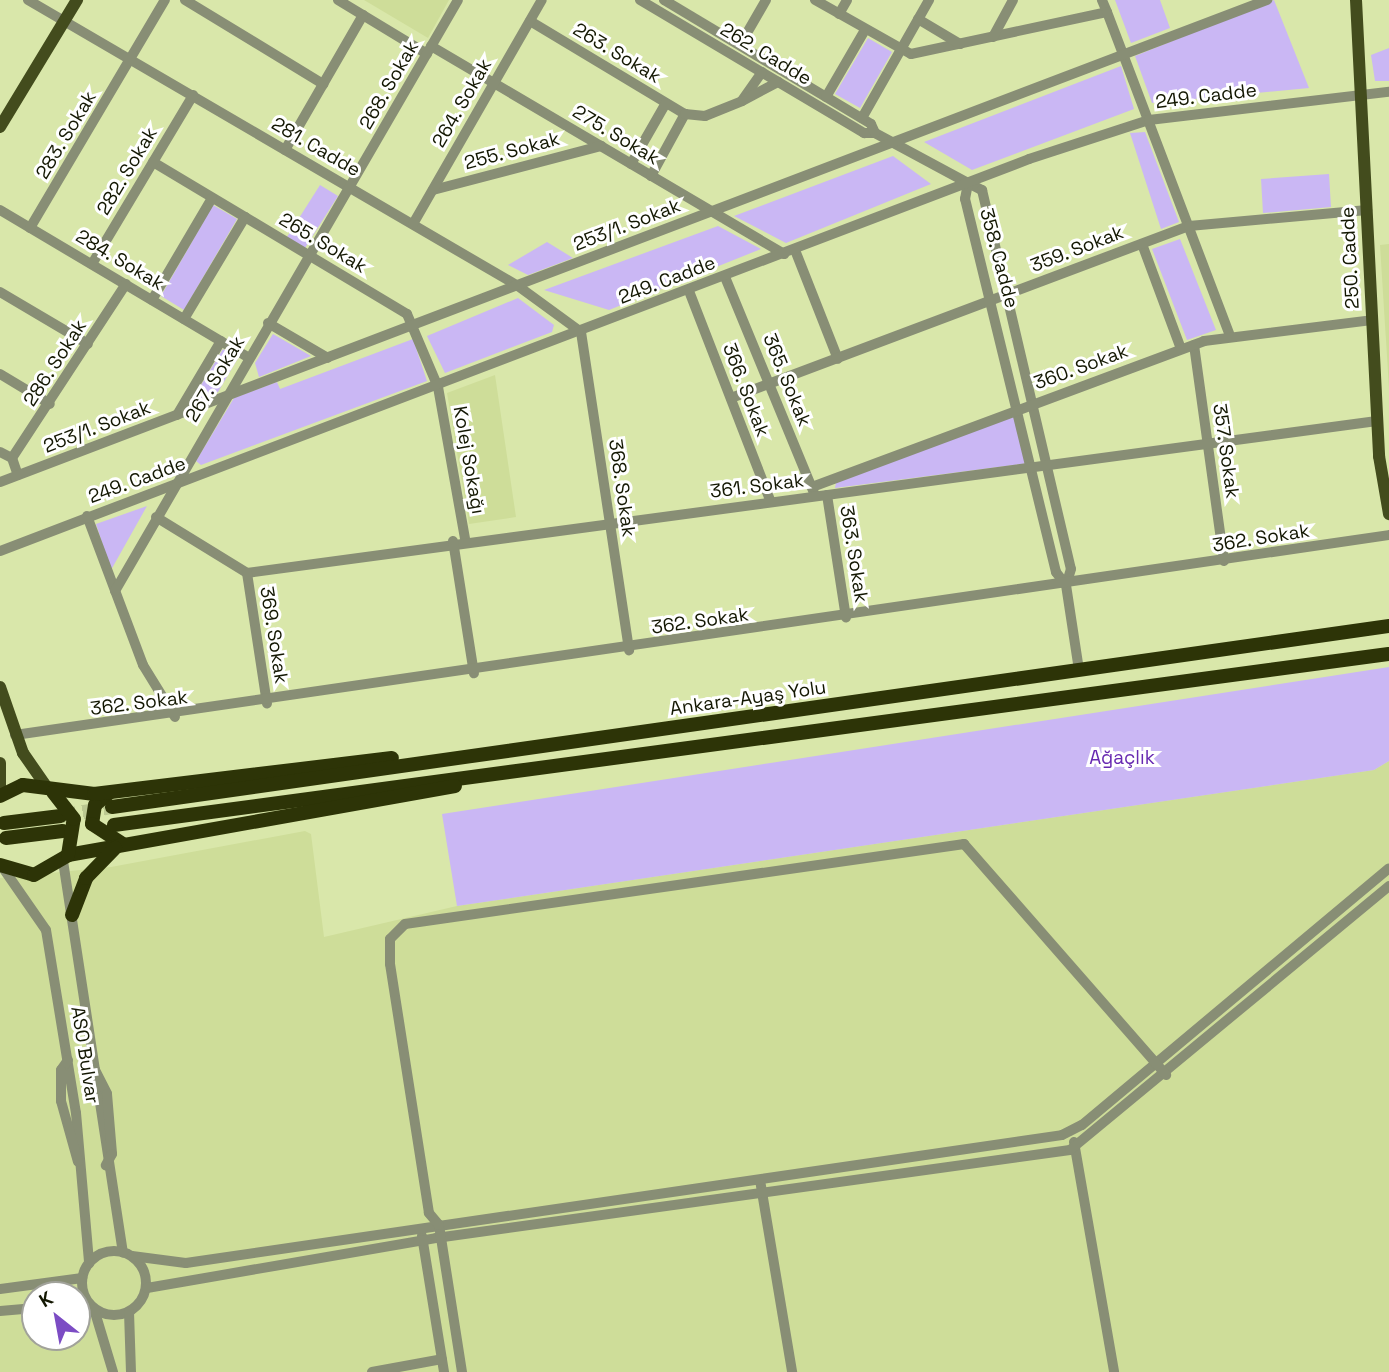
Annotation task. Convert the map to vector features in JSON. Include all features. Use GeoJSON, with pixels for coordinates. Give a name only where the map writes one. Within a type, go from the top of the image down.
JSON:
{"type":"FeatureCollection","features":[{"type":"Feature","properties":{"kind":"highway","name":"Ankara-Ayaş Yolu"},"geometry":{"type":"LineString","coordinates":[[0,794],[23,785],[111,799],[473,756],[1389,626]]}},
{"type":"Feature","properties":{"kind":"highway"},"geometry":{"type":"LineString","coordinates":[[114,825],[1389,654]]}},
{"type":"Feature","properties":{"kind":"highway"},"geometry":{"type":"LineString","coordinates":[[1,866],[34,875],[65,858],[121,845],[431,793],[470,778]]}},
{"type":"Feature","properties":{"kind":"highway"},"geometry":{"type":"LineString","coordinates":[[50,790],[74,819],[65,858]]}},
{"type":"Feature","properties":{"kind":"highway"},"geometry":{"type":"LineString","coordinates":[[111,799],[95,805],[91,820],[97,833],[121,845]]}},
{"type":"Feature","properties":{"kind":"highway"},"geometry":{"type":"LineString","coordinates":[[61,816],[5,830],[63,831]]}},
{"type":"Feature","properties":{"kind":"highway"},"geometry":{"type":"LineString","coordinates":[[72,915],[86,878],[121,845]]}},
{"type":"Feature","properties":{"kind":"main road"},"geometry":{"type":"LineString","coordinates":[[0,127],[77,0]]}},
{"type":"Feature","properties":{"kind":"main road","name":"250. Cadde"},"geometry":{"type":"LineString","coordinates":[[1356,0],[1377,421],[1389,514]]}},
{"type":"Feature","properties":{"kind":"main road"},"geometry":{"type":"LineString","coordinates":[[0,687],[15,735],[50,790]]}},
{"type":"Feature","properties":{"kind":"main road"},"geometry":{"type":"LineString","coordinates":[[0,763],[0,794]]}},
{"type":"Feature","properties":{"kind":"street","name":"281. Cadde"},"geometry":{"type":"LineString","coordinates":[[28,0],[517,286],[581,332]]}},
{"type":"Feature","properties":{"kind":"street","name":"283. Sokak"},"geometry":{"type":"LineString","coordinates":[[30,228],[166,0]]}},
{"type":"Feature","properties":{"kind":"street"},"geometry":{"type":"LineString","coordinates":[[185,0],[323,84]]}},
{"type":"Feature","properties":{"kind":"street","name":"275. Sokak"},"geometry":{"type":"LineString","coordinates":[[338,0],[494,83],[784,254]]}},
{"type":"Feature","properties":{"kind":"street","name":"268. Sokak"},"geometry":{"type":"LineString","coordinates":[[350,187],[458,0]]}},
{"type":"Feature","properties":{"kind":"street","name":"264. Sokak"},"geometry":{"type":"LineString","coordinates":[[413,224],[542,0]]}},
{"type":"Feature","properties":{"kind":"street","name":"262. Cadde"},"geometry":{"type":"LineString","coordinates":[[640,0],[864,133],[875,133]]}},
{"type":"Feature","properties":{"kind":"street","name":"262. Cadde"},"geometry":{"type":"LineString","coordinates":[[664,0],[862,118],[875,133],[968,183]]}},
{"type":"Feature","properties":{"kind":"street"},"geometry":{"type":"LineString","coordinates":[[740,45],[766,0]]}},
{"type":"Feature","properties":{"kind":"street"},"geometry":{"type":"LineString","coordinates":[[815,0],[901,51],[960,44],[1107,12]]}},
{"type":"Feature","properties":{"kind":"street"},"geometry":{"type":"LineString","coordinates":[[839,14],[847,0]]}},
{"type":"Feature","properties":{"kind":"street"},"geometry":{"type":"LineString","coordinates":[[862,118],[929,0]]}},
{"type":"Feature","properties":{"kind":"street"},"geometry":{"type":"LineString","coordinates":[[993,37],[1013,0]]}},
{"type":"Feature","properties":{"kind":"street"},"geometry":{"type":"LineString","coordinates":[[1102,0],[1229,334]]}},
{"type":"Feature","properties":{"kind":"street","name":"253/1. Sokak"},"geometry":{"type":"LineString","coordinates":[[0,482],[1267,0]]}},
{"type":"Feature","properties":{"kind":"street"},"geometry":{"type":"LineString","coordinates":[[285,150],[363,15]]}},
{"type":"Feature","properties":{"kind":"street"},"geometry":{"type":"LineString","coordinates":[[918,19],[960,44]]}},
{"type":"Feature","properties":{"kind":"street","name":"263. Sokak"},"geometry":{"type":"LineString","coordinates":[[530,21],[685,114]]}},
{"type":"Feature","properties":{"kind":"street"},"geometry":{"type":"LineString","coordinates":[[826,97],[865,30]]}},
{"type":"Feature","properties":{"kind":"street"},"geometry":{"type":"LineString","coordinates":[[742,101],[762,72]]}},
{"type":"Feature","properties":{"kind":"street"},"geometry":{"type":"LineString","coordinates":[[652,176],[685,114],[705,116],[778,82]]}},
{"type":"Feature","properties":{"kind":"street","name":"249. Cadde"},"geometry":{"type":"LineString","coordinates":[[0,551],[87,516],[172,487],[438,387],[968,183],[1149,120],[1389,92]]}},
{"type":"Feature","properties":{"kind":"street","name":"282. Sokak"},"geometry":{"type":"LineString","coordinates":[[92,264],[193,96]]}},
{"type":"Feature","properties":{"kind":"street"},"geometry":{"type":"LineString","coordinates":[[631,164],[666,103]]}},
{"type":"Feature","properties":{"kind":"street","name":"255. Sokak"},"geometry":{"type":"LineString","coordinates":[[433,190],[601,146]]}},
{"type":"Feature","properties":{"kind":"street","name":"265. Sokak"},"geometry":{"type":"LineString","coordinates":[[153,162],[402,310],[415,325],[438,387]]}},
{"type":"Feature","properties":{"kind":"street","name":"358. Cadde"},"geometry":{"type":"LineString","coordinates":[[1066,585],[1056,572],[1020,406],[965,199],[968,183],[982,190],[1049,464],[1071,569],[1066,585],[1079,670]]}},
{"type":"Feature","properties":{"kind":"street","name":"267. Sokak"},"geometry":{"type":"LineString","coordinates":[[115,591],[224,397],[350,187]]}},
{"type":"Feature","properties":{"kind":"street"},"geometry":{"type":"LineString","coordinates":[[152,300],[212,198]]}},
{"type":"Feature","properties":{"kind":"street","name":"284. Sokak"},"geometry":{"type":"LineString","coordinates":[[0,210],[248,357]]}},
{"type":"Feature","properties":{"kind":"street","name":"359. Sokak"},"geometry":{"type":"LineString","coordinates":[[731,398],[1189,226],[1367,210]]}},
{"type":"Feature","properties":{"kind":"street"},"geometry":{"type":"LineString","coordinates":[[184,319],[245,217]]}},
{"type":"Feature","properties":{"kind":"street"},"geometry":{"type":"LineString","coordinates":[[1142,244],[1181,349]]}},
{"type":"Feature","properties":{"kind":"street"},"geometry":{"type":"LineString","coordinates":[[795,250],[838,359]]}},
{"type":"Feature","properties":{"kind":"street","name":"365. Sokak"},"geometry":{"type":"LineString","coordinates":[[725,277],[814,492]]}},
{"type":"Feature","properties":{"kind":"street","name":"286. Sokak"},"geometry":{"type":"LineString","coordinates":[[12,458],[50,404],[126,284]]}},
{"type":"Feature","properties":{"kind":"street","name":"366. Sokak"},"geometry":{"type":"LineString","coordinates":[[689,291],[771,502]]}},
{"type":"Feature","properties":{"kind":"street"},"geometry":{"type":"LineString","coordinates":[[0,292],[88,344]]}},
{"type":"Feature","properties":{"kind":"street","name":"360. Sokak"},"geometry":{"type":"LineString","coordinates":[[814,492],[1020,406],[1229,334],[1372,320]]}},
{"type":"Feature","properties":{"kind":"street"},"geometry":{"type":"LineString","coordinates":[[268,323],[328,358]]}},
{"type":"Feature","properties":{"kind":"street","name":"368. Sokak"},"geometry":{"type":"LineString","coordinates":[[581,332],[629,650]]}},
{"type":"Feature","properties":{"kind":"street"},"geometry":{"type":"LineString","coordinates":[[177,415],[222,341]]}},
{"type":"Feature","properties":{"kind":"street","name":"357. Sokak"},"geometry":{"type":"LineString","coordinates":[[1194,345],[1224,561]]}},
{"type":"Feature","properties":{"kind":"street"},"geometry":{"type":"LineString","coordinates":[[0,374],[50,404]]}},
{"type":"Feature","properties":{"kind":"street","name":"Kolej Sokağı"},"geometry":{"type":"LineString","coordinates":[[438,387],[465,539]]}},
{"type":"Feature","properties":{"kind":"street","name":"361. Sokak"},"geometry":{"type":"LineString","coordinates":[[247,573],[465,539],[771,502],[814,492],[827,495],[1377,421]]}},
{"type":"Feature","properties":{"kind":"street"},"geometry":{"type":"LineString","coordinates":[[0,452],[12,458],[18,475]]}},
{"type":"Feature","properties":{"kind":"street","name":"363. Sokak"},"geometry":{"type":"LineString","coordinates":[[827,495],[846,618]]}},
{"type":"Feature","properties":{"kind":"street"},"geometry":{"type":"LineString","coordinates":[[87,516],[143,665],[175,717]]}},
{"type":"Feature","properties":{"kind":"street"},"geometry":{"type":"LineString","coordinates":[[156,517],[247,573]]}},
{"type":"Feature","properties":{"kind":"street","name":"362. Sokak"},"geometry":{"type":"LineString","coordinates":[[15,735],[175,717],[1389,536]]}},
{"type":"Feature","properties":{"kind":"street","name":"Kolej Sokağı"},"geometry":{"type":"LineString","coordinates":[[453,541],[474,673]]}},
{"type":"Feature","properties":{"kind":"street","name":"369. Sokak"},"geometry":{"type":"LineString","coordinates":[[247,573],[267,703]]}},
{"type":"Feature","properties":{"kind":"street"},"geometry":{"type":"LineString","coordinates":[[462,1372],[439,1225],[429,1213],[390,964],[390,939],[405,924],[964,844],[1166,1075]]}},
{"type":"Feature","properties":{"kind":"street","name":"ASO Bulvar"},"geometry":{"type":"LineString","coordinates":[[65,858],[106,1165],[128,1254]]}},
{"type":"Feature","properties":{"kind":"street","name":"ASO Bulvar"},"geometry":{"type":"LineString","coordinates":[[1,866],[46,930],[68,1060],[89,1263]]}},
{"type":"Feature","properties":{"kind":"street"},"geometry":{"type":"LineString","coordinates":[[83,1281],[89,1263],[104,1252],[186,1263],[421,1227],[760,1181],[1069,1133],[1389,867]]}},
{"type":"Feature","properties":{"kind":"street"},"geometry":{"type":"LineString","coordinates":[[147,1288],[441,1237],[763,1197],[1077,1147],[1389,886]]}},
{"type":"Feature","properties":{"kind":"street"},"geometry":{"type":"LineString","coordinates":[[1069,1133],[1077,1147],[1114,1372]]}},
{"type":"Feature","properties":{"kind":"street"},"geometry":{"type":"LineString","coordinates":[[760,1181],[792,1372]]}},
{"type":"Feature","properties":{"kind":"street"},"geometry":{"type":"LineString","coordinates":[[429,1213],[421,1227],[444,1372]]}},
{"type":"Feature","properties":{"kind":"street"},"geometry":{"type":"LineString","coordinates":[[128,1254],[145,1269],[147,1288],[129,1312],[131,1372]]}},
{"type":"Feature","properties":{"kind":"street"},"geometry":{"type":"LineString","coordinates":[[0,1289],[82,1278]]}},
{"type":"Feature","properties":{"kind":"street"},"geometry":{"type":"LineString","coordinates":[[113,1372],[91,1306],[129,1312]]}},
{"type":"Feature","properties":{"kind":"street"},"geometry":{"type":"LineString","coordinates":[[0,1311],[21,1309]]}},
{"type":"Feature","properties":{"kind":"street"},"geometry":{"type":"LineString","coordinates":[[372,1372],[442,1359]]}},
{"type":"Feature","properties":{"kind":"shaded area"},"geometry":{"type":"Polygon","coordinates":[[[364,0],[449,0],[428,38],[364,0]]]}},
{"type":"Feature","properties":{"kind":"shaded area"},"geometry":{"type":"Polygon","coordinates":[[[1389,244],[1389,388],[1380,245],[1389,244]]]}},
{"type":"Feature","properties":{"kind":"shaded area"},"geometry":{"type":"Polygon","coordinates":[[[495,375],[516,517],[469,524],[447,393],[495,375]]]}},
{"type":"Feature","properties":{"kind":"shaded area"},"geometry":{"type":"Polygon","coordinates":[[[1389,761],[1389,1372],[0,1372],[0,878],[111,867],[305,831],[311,834],[324,937],[457,906],[1374,770],[1389,761]]]}},
{"type":"Feature","properties":{"kind":"green space"},"geometry":{"type":"Polygon","coordinates":[[[1115,0],[1160,0],[1170,28],[1131,43],[1115,0]]]}},
{"type":"Feature","properties":{"kind":"green space"},"geometry":{"type":"Polygon","coordinates":[[[1274,0],[1309,88],[1152,103],[1135,56],[1274,0]]]}},
{"type":"Feature","properties":{"kind":"green space"},"geometry":{"type":"Polygon","coordinates":[[[868,38],[892,52],[860,108],[835,94],[868,38]]]}},
{"type":"Feature","properties":{"kind":"green space"},"geometry":{"type":"Polygon","coordinates":[[[1389,48],[1389,81],[1375,81],[1371,55],[1389,48]]]}},
{"type":"Feature","properties":{"kind":"green space"},"geometry":{"type":"Polygon","coordinates":[[[1121,66],[1134,109],[972,170],[924,142],[1121,66]]]}},
{"type":"Feature","properties":{"kind":"green space"},"geometry":{"type":"Polygon","coordinates":[[[1145,132],[1179,222],[1161,229],[1130,133],[1145,132]]]}},
{"type":"Feature","properties":{"kind":"green space"},"geometry":{"type":"Polygon","coordinates":[[[893,156],[931,184],[786,243],[734,216],[893,156]]]}},
{"type":"Feature","properties":{"kind":"green space"},"geometry":{"type":"Polygon","coordinates":[[[1329,174],[1331,207],[1263,213],[1261,179],[1329,174]]]}},
{"type":"Feature","properties":{"kind":"green space"},"geometry":{"type":"Polygon","coordinates":[[[320,185],[338,196],[305,248],[287,237],[320,185]]]}},
{"type":"Feature","properties":{"kind":"green space"},"geometry":{"type":"Polygon","coordinates":[[[213,205],[237,219],[184,310],[161,296],[213,205]]]}},
{"type":"Feature","properties":{"kind":"green space"},"geometry":{"type":"Polygon","coordinates":[[[718,226],[761,249],[609,310],[544,290],[718,226]]]}},
{"type":"Feature","properties":{"kind":"green space"},"geometry":{"type":"Polygon","coordinates":[[[1180,239],[1216,330],[1187,340],[1152,249],[1180,239]]]}},
{"type":"Feature","properties":{"kind":"green space"},"geometry":{"type":"Polygon","coordinates":[[[547,242],[573,258],[528,275],[508,265],[547,242]]]}},
{"type":"Feature","properties":{"kind":"green space"},"geometry":{"type":"Polygon","coordinates":[[[518,298],[554,325],[552,332],[445,373],[427,336],[518,298]]]}},
{"type":"Feature","properties":{"kind":"green space"},"geometry":{"type":"Polygon","coordinates":[[[273,334],[311,356],[259,377],[255,363],[273,334]]]}},
{"type":"Feature","properties":{"kind":"green space"},"geometry":{"type":"Polygon","coordinates":[[[413,339],[427,381],[201,465],[196,461],[234,398],[277,382],[280,389],[413,339]]]}},
{"type":"Feature","properties":{"kind":"green space"},"geometry":{"type":"Polygon","coordinates":[[[223,349],[238,358],[218,392],[190,403],[223,349]]]}},
{"type":"Feature","properties":{"kind":"green space"},"geometry":{"type":"Polygon","coordinates":[[[1016,415],[1029,463],[835,488],[836,483],[1016,415]]]}},
{"type":"Feature","properties":{"kind":"green space"},"geometry":{"type":"Polygon","coordinates":[[[147,506],[111,570],[96,524],[147,506]]]}},
{"type":"Feature","properties":{"kind":"green space","name":"Ağaçlık"},"geometry":{"type":"Polygon","coordinates":[[[1389,667],[1389,761],[1374,770],[457,906],[442,814],[1389,667]]]}},
{"type":"Feature","properties":{"kind":"tunnel"},"geometry":{"type":"LineString","coordinates":[[62,816],[112,807]]}}]}
